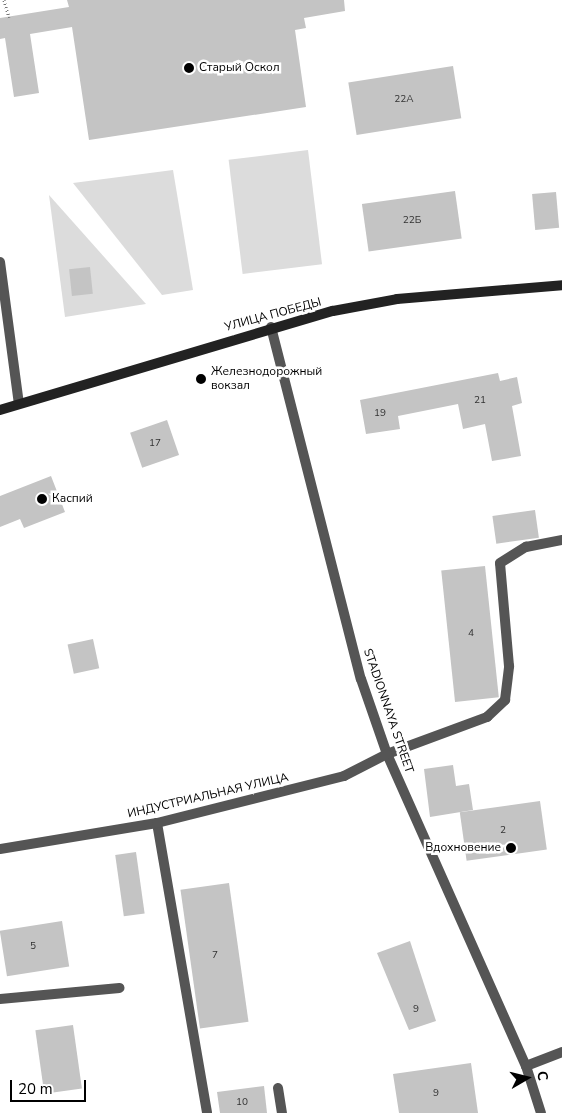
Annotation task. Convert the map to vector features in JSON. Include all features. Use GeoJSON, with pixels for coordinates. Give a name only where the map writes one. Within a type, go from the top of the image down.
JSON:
{"type":"FeatureCollection","features":[{"type":"Feature","properties":{"kind":"street"},"geometry":{"type":"LineString","coordinates":[[0,262],[19,404]]}},
{"type":"Feature","properties":{"kind":"street","name":"УЛИЦА ПОБЕДЫ"},"geometry":{"type":"LineString","coordinates":[[0,410],[271,327],[397,299],[562,285]]}},
{"type":"Feature","properties":{"kind":"street","name":"STADIONNAYA STREET"},"geometry":{"type":"LineString","coordinates":[[271,327],[361,679],[386,754],[526,1066],[541,1113]]}},
{"type":"Feature","properties":{"kind":"street","name":"ИНДУСТРИАЛЬНАЯ УЛИЦА"},"geometry":{"type":"LineString","coordinates":[[0,849],[157,823],[344,776],[386,754],[487,717],[505,700],[509,666],[500,563],[526,547],[562,540]]}},
{"type":"Feature","properties":{"kind":"street"},"geometry":{"type":"LineString","coordinates":[[157,823],[207,1113]]}},
{"type":"Feature","properties":{"kind":"street"},"geometry":{"type":"LineString","coordinates":[[0,999],[119,988]]}},
{"type":"Feature","properties":{"kind":"street"},"geometry":{"type":"LineString","coordinates":[[526,1066],[562,1052]]}},
{"type":"Feature","properties":{"kind":"street"},"geometry":{"type":"LineString","coordinates":[[278,1088],[282,1113]]}},
{"type":"Feature","properties":{"kind":"path"},"geometry":{"type":"LineString","coordinates":[[4,0],[9,17]]}},
{"type":"Feature","properties":{"kind":"shaded area"},"geometry":{"type":"Polygon","coordinates":[[[308,150],[322,264],[243,274],[229,160],[308,150]]]}},
{"type":"Feature","properties":{"kind":"shaded area"},"geometry":{"type":"Polygon","coordinates":[[[173,170],[193,290],[162,295],[73,183],[173,170]]]}},
{"type":"Feature","properties":{"kind":"shaded area"},"geometry":{"type":"Polygon","coordinates":[[[49,195],[146,304],[65,317],[49,195]]]}},
{"type":"Feature","properties":{"kind":"building","name":"Старый Оскол"},"geometry":{"type":"Polygon","coordinates":[[[67,0],[344,0],[345,11],[304,18],[306,28],[295,30],[306,107],[89,140],[72,27],[30,34],[39,93],[14,97],[5,38],[0,39],[0,18],[69,7],[67,0]]]}},
{"type":"Feature","properties":{"kind":"building"},"geometry":{"type":"Polygon","coordinates":[[[453,66],[461,118],[357,135],[348,83],[453,66]]]}},
{"type":"Feature","properties":{"kind":"building"},"geometry":{"type":"Polygon","coordinates":[[[455,191],[462,239],[369,252],[362,204],[455,191]]]}},
{"type":"Feature","properties":{"kind":"building"},"geometry":{"type":"Polygon","coordinates":[[[556,192],[559,228],[535,230],[532,194],[556,192]]]}},
{"type":"Feature","properties":{"kind":"building"},"geometry":{"type":"Polygon","coordinates":[[[90,267],[93,294],[72,296],[69,269],[90,267]]]}},
{"type":"Feature","properties":{"kind":"building"},"geometry":{"type":"Polygon","coordinates":[[[498,373],[500,381],[517,377],[522,403],[512,406],[521,456],[492,461],[485,424],[463,429],[458,404],[398,416],[400,429],[366,434],[360,400],[498,373]]]}},
{"type":"Feature","properties":{"kind":"building"},"geometry":{"type":"Polygon","coordinates":[[[167,420],[179,455],[142,468],[130,433],[167,420]]]}},
{"type":"Feature","properties":{"kind":"building"},"geometry":{"type":"Polygon","coordinates":[[[51,476],[65,512],[24,528],[20,519],[0,527],[0,496],[51,476]]]}},
{"type":"Feature","properties":{"kind":"building"},"geometry":{"type":"Polygon","coordinates":[[[535,510],[539,538],[496,544],[492,516],[535,510]]]}},
{"type":"Feature","properties":{"kind":"building"},"geometry":{"type":"Polygon","coordinates":[[[485,566],[499,697],[455,702],[441,571],[485,566]]]}},
{"type":"Feature","properties":{"kind":"building"},"geometry":{"type":"Polygon","coordinates":[[[93,639],[99,668],[74,674],[68,644],[93,639]]]}},
{"type":"Feature","properties":{"kind":"building"},"geometry":{"type":"Polygon","coordinates":[[[453,765],[456,786],[469,784],[473,810],[430,817],[424,769],[453,765]]]}},
{"type":"Feature","properties":{"kind":"building"},"geometry":{"type":"Polygon","coordinates":[[[540,801],[547,850],[467,861],[460,812],[540,801]]]}},
{"type":"Feature","properties":{"kind":"building"},"geometry":{"type":"Polygon","coordinates":[[[136,852],[145,913],[124,916],[115,855],[136,852]]]}},
{"type":"Feature","properties":{"kind":"building"},"geometry":{"type":"Polygon","coordinates":[[[229,883],[248,1022],[200,1028],[180,890],[229,883]]]}},
{"type":"Feature","properties":{"kind":"building"},"geometry":{"type":"Polygon","coordinates":[[[62,921],[69,966],[7,976],[0,931],[62,921]]]}},
{"type":"Feature","properties":{"kind":"building"},"geometry":{"type":"Polygon","coordinates":[[[410,941],[436,1021],[409,1030],[377,953],[410,941]]]}},
{"type":"Feature","properties":{"kind":"building"},"geometry":{"type":"Polygon","coordinates":[[[73,1025],[82,1088],[44,1094],[35,1030],[73,1025]]]}},
{"type":"Feature","properties":{"kind":"building"},"geometry":{"type":"Polygon","coordinates":[[[471,1063],[478,1113],[399,1113],[393,1074],[471,1063]]]}},
{"type":"Feature","properties":{"kind":"building"},"geometry":{"type":"Polygon","coordinates":[[[264,1086],[267,1113],[220,1113],[217,1092],[264,1086]]]}},
{"type":"Feature","properties":{"kind":"place","name":"Старый Оскол"},"geometry":{"type":"Point","coordinates":[189,68]}},
{"type":"Feature","properties":{"kind":"place","name":"Железнодорожный вокзал"},"geometry":{"type":"Point","coordinates":[201,379]}},
{"type":"Feature","properties":{"kind":"place","name":"Каспий"},"geometry":{"type":"Point","coordinates":[42,499]}},
{"type":"Feature","properties":{"kind":"place","name":"Вдохновение"},"geometry":{"type":"Point","coordinates":[511,848]}}]}
